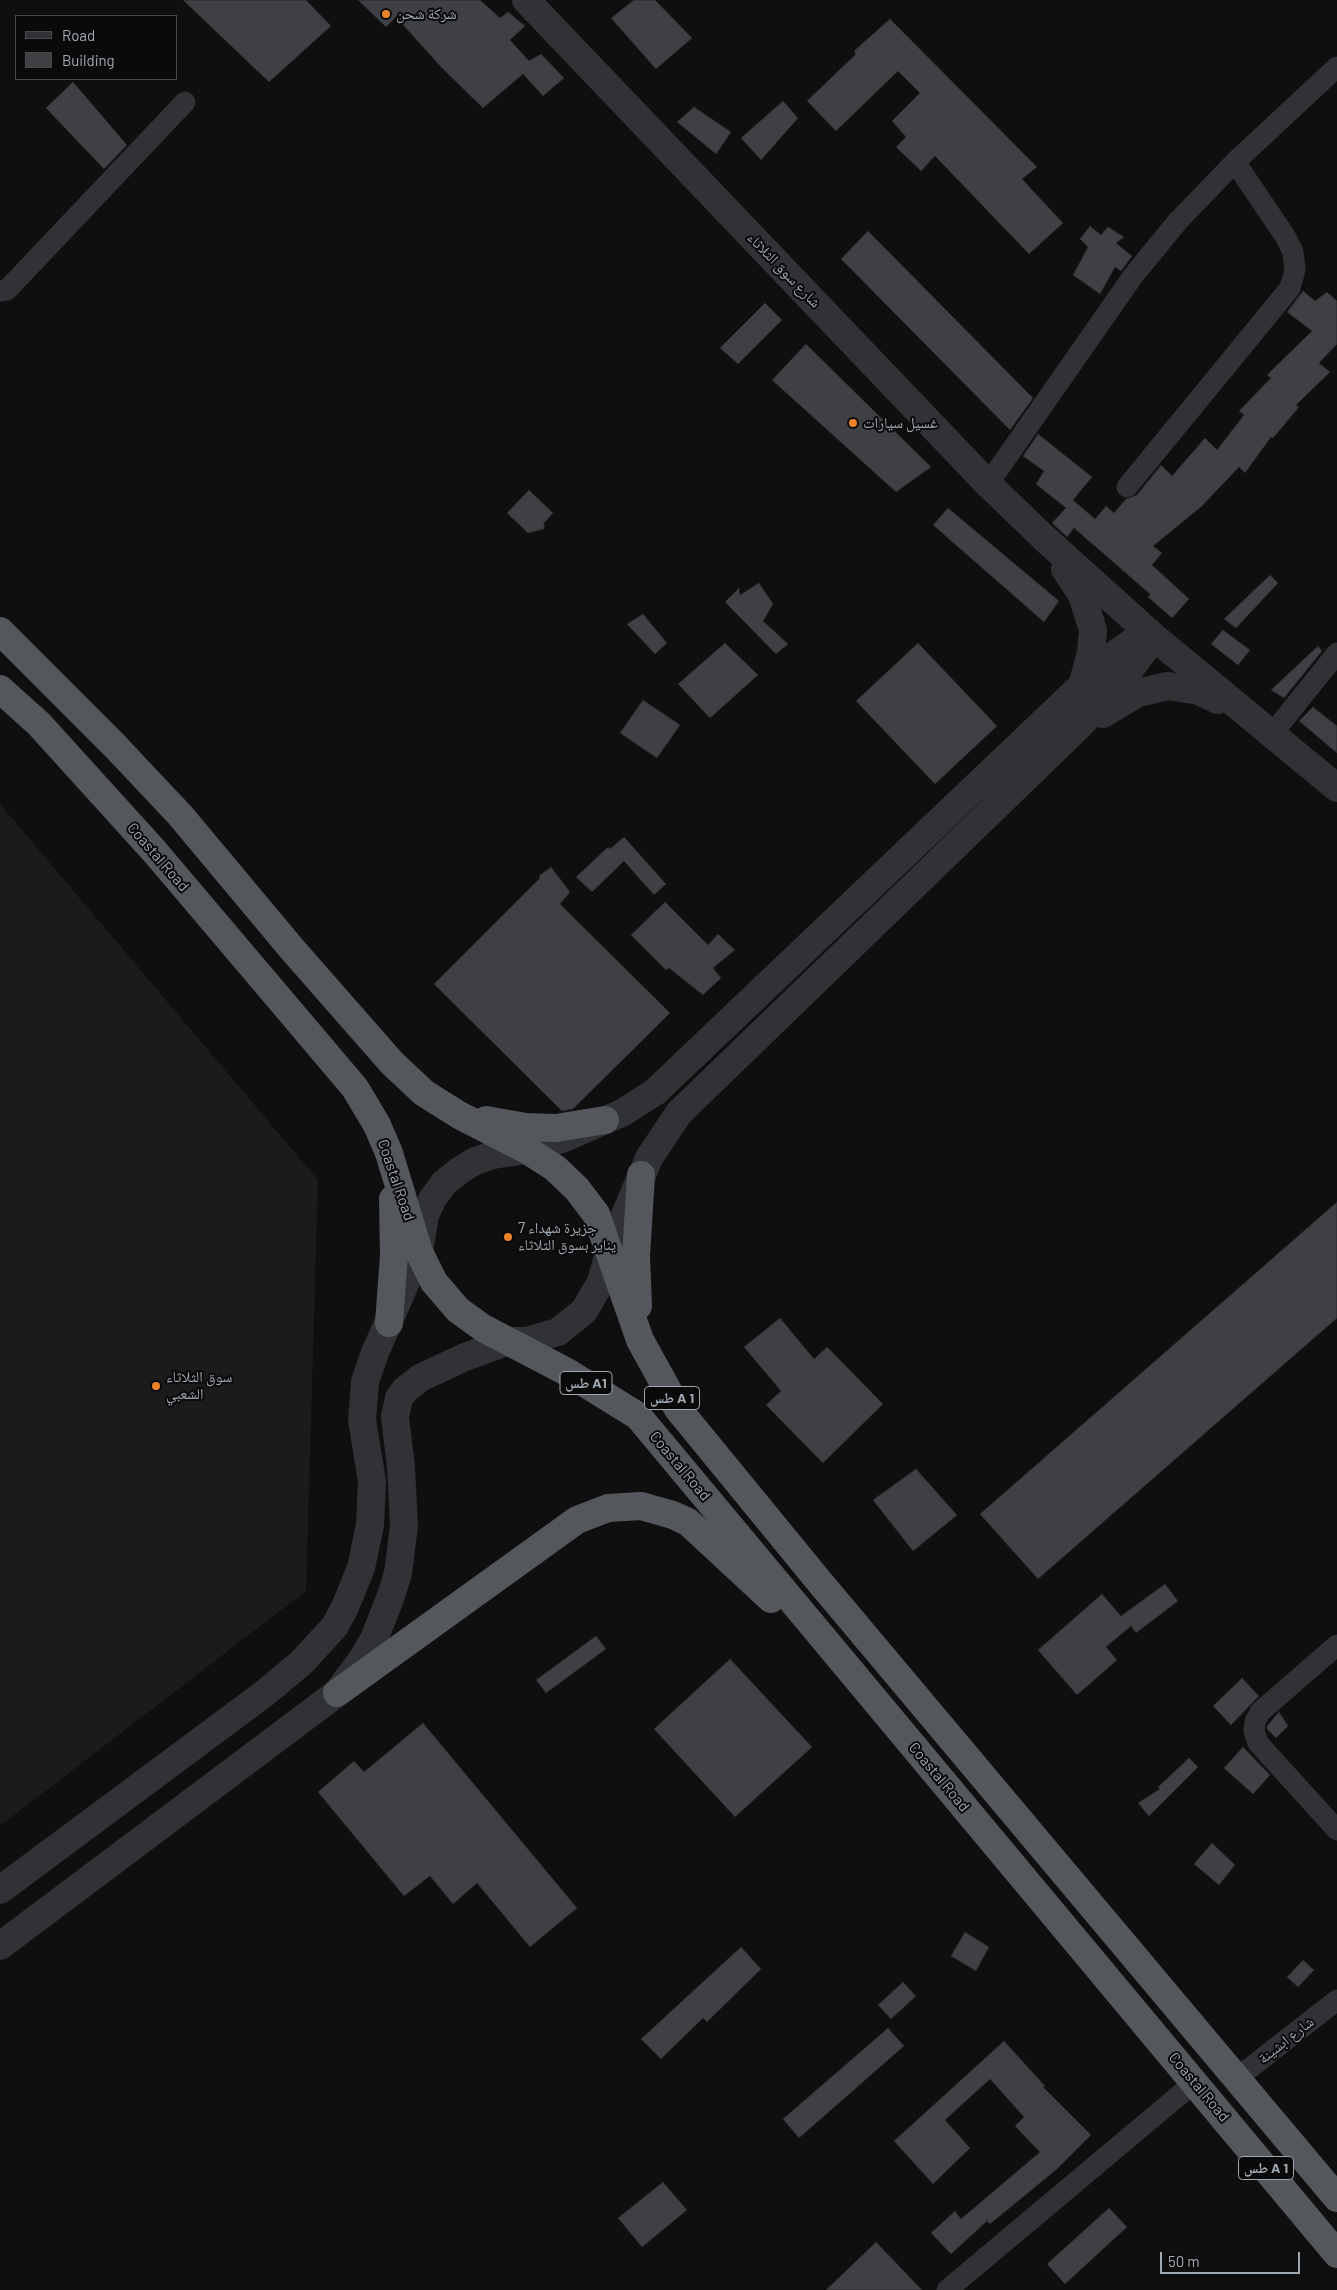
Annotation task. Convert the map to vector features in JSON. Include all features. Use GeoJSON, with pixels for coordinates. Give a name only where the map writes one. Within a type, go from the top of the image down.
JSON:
{"type":"FeatureCollection","features":[{"type":"Feature","properties":{"kind":"highway","name":"طس A 1"},"geometry":{"type":"LineString","coordinates":[[0,631],[115,746],[180,815],[292,949],[392,1063],[424,1093],[458,1115],[527,1150],[555,1168],[577,1188],[596,1214],[640,1340],[678,1409],[1337,2198]]}},
{"type":"Feature","properties":{"kind":"highway","name":"Coastal Road"},"geometry":{"type":"LineString","coordinates":[[0,689],[45,731],[277,994],[356,1088],[377,1125],[389,1153],[419,1252],[434,1282],[458,1310],[483,1328],[567,1372],[638,1416],[1337,2254]]}},
{"type":"Feature","properties":{"kind":"highway"},"geometry":{"type":"LineString","coordinates":[[458,1115],[526,1127],[546,1128],[576,1126],[605,1120]]}},
{"type":"Feature","properties":{"kind":"highway"},"geometry":{"type":"LineString","coordinates":[[389,1153],[394,1255],[389,1323]]}},
{"type":"Feature","properties":{"kind":"highway"},"geometry":{"type":"LineString","coordinates":[[640,1340],[636,1256],[642,1175]]}},
{"type":"Feature","properties":{"kind":"highway"},"geometry":{"type":"LineString","coordinates":[[337,1693],[577,1520],[608,1508],[625,1506],[658,1510],[688,1522],[804,1631],[843,1660]]}},
{"type":"Feature","properties":{"kind":"street","name":"شارع سوق الثلاثاء"},"geometry":{"type":"LineString","coordinates":[[526,0],[988,484],[1044,538]]}},
{"type":"Feature","properties":{"kind":"street"},"geometry":{"type":"LineString","coordinates":[[988,484],[1133,276],[1178,221],[1235,162],[1337,67]]}},
{"type":"Feature","properties":{"kind":"street"},"geometry":{"type":"LineString","coordinates":[[0,291],[8,290],[185,102]]}},
{"type":"Feature","properties":{"kind":"street"},"geometry":{"type":"LineString","coordinates":[[1127,488],[1290,288],[1295,270],[1293,252],[1285,236],[1235,162]]}},
{"type":"Feature","properties":{"kind":"street"},"geometry":{"type":"LineString","coordinates":[[1044,538],[1242,712],[1272,734],[1337,788]]}},
{"type":"Feature","properties":{"kind":"street"},"geometry":{"type":"LineString","coordinates":[[1044,538],[1075,584],[1090,619],[1092,630],[1091,652],[1082,686]]}},
{"type":"Feature","properties":{"kind":"street"},"geometry":{"type":"LineString","coordinates":[[0,1890],[265,1693],[301,1663],[335,1626],[354,1588],[366,1548],[370,1518],[372,1480],[364,1439],[362,1401],[369,1368],[419,1252],[425,1215],[433,1198],[444,1183],[459,1171],[475,1162],[493,1156],[527,1150],[562,1139],[639,1104],[655,1092],[1124,646],[1151,634]]}},
{"type":"Feature","properties":{"kind":"street"},"geometry":{"type":"LineString","coordinates":[[0,1946],[337,1693],[359,1664],[374,1639],[392,1596],[398,1573],[404,1526],[402,1467],[395,1417],[399,1398],[411,1383],[420,1378],[509,1341],[526,1341],[542,1338],[572,1322],[594,1298],[601,1282],[609,1253],[642,1175],[664,1132],[679,1113],[1074,730],[1120,683],[1151,634]]}},
{"type":"Feature","properties":{"kind":"street"},"geometry":{"type":"LineString","coordinates":[[1272,734],[1337,653]]}},
{"type":"Feature","properties":{"kind":"street"},"geometry":{"type":"LineString","coordinates":[[1074,730],[1138,693],[1168,686],[1199,691],[1242,712]]}},
{"type":"Feature","properties":{"kind":"street"},"geometry":{"type":"LineString","coordinates":[[1337,1645],[1260,1712],[1255,1722],[1254,1731],[1258,1743],[1337,1830]]}},
{"type":"Feature","properties":{"kind":"street","name":"شارع ابشينة"},"geometry":{"type":"LineString","coordinates":[[1236,2079],[1337,2000]]}},
{"type":"Feature","properties":{"kind":"street"},"geometry":{"type":"LineString","coordinates":[[947,2290],[1195,2082]]}},
{"type":"Feature","properties":{"kind":"shaded area","name":"سوق الثلاثاء الشعبي"},"geometry":{"type":"Polygon","coordinates":[[[0,804],[318,1180],[306,1591],[0,1826],[0,804]]]}},
{"type":"Feature","properties":{"kind":"building"},"geometry":{"type":"Polygon","coordinates":[[[183,0],[306,0],[331,26],[269,82],[183,0]]]}},
{"type":"Feature","properties":{"kind":"building"},"geometry":{"type":"Polygon","coordinates":[[[358,0],[480,0],[500,18],[508,12],[525,26],[510,40],[529,61],[541,54],[564,78],[543,96],[523,74],[483,108],[442,68],[396,17],[386,27],[358,0]]]}},
{"type":"Feature","properties":{"kind":"building"},"geometry":{"type":"Polygon","coordinates":[[[634,0],[655,0],[692,38],[656,69],[611,18],[634,0]]]}},
{"type":"Feature","properties":{"kind":"building"},"geometry":{"type":"Polygon","coordinates":[[[890,19],[1037,167],[1022,179],[1063,223],[1029,254],[935,156],[921,171],[896,147],[906,137],[892,121],[920,93],[898,71],[836,131],[807,101],[856,54],[854,51],[890,19]]]}},
{"type":"Feature","properties":{"kind":"building"},"geometry":{"type":"Polygon","coordinates":[[[73,82],[127,145],[104,169],[46,108],[73,82]]]}},
{"type":"Feature","properties":{"kind":"building"},"geometry":{"type":"Polygon","coordinates":[[[783,101],[798,118],[761,160],[741,138],[783,101]]]}},
{"type":"Feature","properties":{"kind":"building"},"geometry":{"type":"Polygon","coordinates":[[[694,107],[731,132],[716,154],[677,122],[694,107]]]}},
{"type":"Feature","properties":{"kind":"building"},"geometry":{"type":"Polygon","coordinates":[[[1090,226],[1101,235],[1108,227],[1124,237],[1116,243],[1132,256],[1121,271],[1115,267],[1100,294],[1073,275],[1088,247],[1080,239],[1090,226]]]}},
{"type":"Feature","properties":{"kind":"building"},"geometry":{"type":"Polygon","coordinates":[[[868,231],[1033,398],[1010,430],[841,259],[868,231]]]}},
{"type":"Feature","properties":{"kind":"building"},"geometry":{"type":"Polygon","coordinates":[[[1303,291],[1315,301],[1327,292],[1337,301],[1337,344],[1319,363],[1330,372],[1296,405],[1299,407],[1273,438],[1271,437],[1245,473],[1239,467],[1201,507],[1153,546],[1162,553],[1152,565],[1189,599],[1172,618],[1148,597],[1150,594],[1074,528],[1067,537],[1052,523],[1066,508],[1036,484],[1044,471],[1023,456],[1038,434],[1092,477],[1073,500],[1095,519],[1106,506],[1114,513],[1126,499],[1137,495],[1161,465],[1172,476],[1205,438],[1217,450],[1244,415],[1239,411],[1271,378],[1267,375],[1312,331],[1287,312],[1303,291]]]}},
{"type":"Feature","properties":{"kind":"building"},"geometry":{"type":"Polygon","coordinates":[[[765,303],[782,320],[738,364],[720,348],[765,303]]]}},
{"type":"Feature","properties":{"kind":"building","name":"غسيل سيارات"},"geometry":{"type":"Polygon","coordinates":[[[806,344],[931,467],[896,492],[772,380],[806,344]]]}},
{"type":"Feature","properties":{"kind":"building"},"geometry":{"type":"Polygon","coordinates":[[[529,490],[553,513],[544,523],[544,529],[528,533],[507,513],[529,490]]]}},
{"type":"Feature","properties":{"kind":"building"},"geometry":{"type":"Polygon","coordinates":[[[948,508],[1059,601],[1044,622],[933,525],[948,508]]]}},
{"type":"Feature","properties":{"kind":"building"},"geometry":{"type":"Polygon","coordinates":[[[1270,575],[1278,583],[1236,628],[1224,619],[1270,575]]]}},
{"type":"Feature","properties":{"kind":"building"},"geometry":{"type":"Polygon","coordinates":[[[759,583],[773,604],[763,621],[788,644],[776,654],[725,602],[739,588],[740,595],[759,583]]]}},
{"type":"Feature","properties":{"kind":"building"},"geometry":{"type":"Polygon","coordinates":[[[643,614],[667,643],[655,654],[627,624],[643,614]]]}},
{"type":"Feature","properties":{"kind":"building"},"geometry":{"type":"Polygon","coordinates":[[[1223,630],[1250,650],[1238,665],[1211,644],[1223,630]]]}},
{"type":"Feature","properties":{"kind":"building"},"geometry":{"type":"Polygon","coordinates":[[[725,643],[758,675],[710,718],[678,684],[725,643]]]}},
{"type":"Feature","properties":{"kind":"building"},"geometry":{"type":"Polygon","coordinates":[[[918,643],[997,726],[935,784],[856,701],[918,643]]]}},
{"type":"Feature","properties":{"kind":"building"},"geometry":{"type":"Polygon","coordinates":[[[1318,646],[1322,651],[1284,698],[1271,690],[1318,646]]]}},
{"type":"Feature","properties":{"kind":"building"},"geometry":{"type":"Polygon","coordinates":[[[643,700],[680,725],[657,758],[620,733],[643,700]]]}},
{"type":"Feature","properties":{"kind":"building"},"geometry":{"type":"Polygon","coordinates":[[[1313,707],[1337,726],[1337,753],[1299,721],[1313,707]]]}},
{"type":"Feature","properties":{"kind":"building"},"geometry":{"type":"Polygon","coordinates":[[[624,837],[666,884],[654,895],[624,861],[592,892],[576,877],[608,847],[610,849],[624,837]]]}},
{"type":"Feature","properties":{"kind":"building"},"geometry":{"type":"Polygon","coordinates":[[[551,867],[570,892],[560,904],[670,1013],[573,1109],[562,1111],[434,984],[540,878],[539,876],[551,867]]]}},
{"type":"Feature","properties":{"kind":"building"},"geometry":{"type":"Polygon","coordinates":[[[665,902],[708,945],[718,934],[735,950],[713,968],[721,978],[703,995],[669,968],[666,970],[631,935],[665,902]]]}},
{"type":"Feature","properties":{"kind":"building"},"geometry":{"type":"Polygon","coordinates":[[[1337,1202],[1337,1318],[1038,1579],[980,1514],[1337,1202]]]}},
{"type":"Feature","properties":{"kind":"building"},"geometry":{"type":"Polygon","coordinates":[[[780,1318],[814,1359],[827,1347],[883,1404],[823,1463],[766,1405],[781,1391],[744,1347],[780,1318]]]}},
{"type":"Feature","properties":{"kind":"building"},"geometry":{"type":"Polygon","coordinates":[[[916,1469],[957,1515],[913,1551],[873,1500],[916,1469]]]}},
{"type":"Feature","properties":{"kind":"building"},"geometry":{"type":"Polygon","coordinates":[[[1165,1584],[1178,1601],[1136,1633],[1131,1626],[1106,1647],[1117,1660],[1077,1695],[1038,1650],[1102,1594],[1121,1616],[1165,1584]]]}},
{"type":"Feature","properties":{"kind":"building"},"geometry":{"type":"Polygon","coordinates":[[[596,1636],[606,1649],[546,1693],[536,1680],[596,1636]]]}},
{"type":"Feature","properties":{"kind":"building"},"geometry":{"type":"Polygon","coordinates":[[[730,1659],[812,1747],[735,1817],[654,1729],[730,1659]]]}},
{"type":"Feature","properties":{"kind":"building"},"geometry":{"type":"Polygon","coordinates":[[[1242,1678],[1259,1696],[1231,1725],[1213,1706],[1242,1678]]]}},
{"type":"Feature","properties":{"kind":"building"},"geometry":{"type":"Polygon","coordinates":[[[1279,1712],[1288,1726],[1276,1738],[1267,1729],[1267,1726],[1279,1712]]]}},
{"type":"Feature","properties":{"kind":"building"},"geometry":{"type":"Polygon","coordinates":[[[423,1723],[577,1908],[530,1947],[477,1883],[453,1904],[430,1876],[404,1896],[318,1792],[354,1761],[364,1772],[423,1723]]]}},
{"type":"Feature","properties":{"kind":"building"},"geometry":{"type":"Polygon","coordinates":[[[1243,1747],[1270,1775],[1253,1794],[1224,1768],[1243,1747]]]}},
{"type":"Feature","properties":{"kind":"building"},"geometry":{"type":"Polygon","coordinates":[[[1189,1758],[1198,1767],[1149,1816],[1138,1803],[1160,1789],[1158,1787],[1189,1758]]]}},
{"type":"Feature","properties":{"kind":"building"},"geometry":{"type":"Polygon","coordinates":[[[1212,1843],[1235,1865],[1219,1885],[1194,1864],[1212,1843]]]}},
{"type":"Feature","properties":{"kind":"building"},"geometry":{"type":"Polygon","coordinates":[[[965,1932],[989,1947],[976,1971],[951,1956],[965,1932]]]}},
{"type":"Feature","properties":{"kind":"building"},"geometry":{"type":"Polygon","coordinates":[[[741,1947],[761,1969],[707,2022],[703,2018],[661,2059],[641,2039],[741,1947]]]}},
{"type":"Feature","properties":{"kind":"building"},"geometry":{"type":"Polygon","coordinates":[[[1303,1960],[1314,1970],[1298,1987],[1287,1977],[1303,1960]]]}},
{"type":"Feature","properties":{"kind":"building"},"geometry":{"type":"Polygon","coordinates":[[[903,1982],[916,1996],[891,2019],[878,2005],[903,1982]]]}},
{"type":"Feature","properties":{"kind":"building"},"geometry":{"type":"Polygon","coordinates":[[[888,2028],[904,2046],[799,2138],[783,2119],[888,2028]]]}},
{"type":"Feature","properties":{"kind":"building"},"geometry":{"type":"Polygon","coordinates":[[[1004,2041],[1045,2086],[1043,2087],[1091,2135],[1057,2169],[990,2224],[987,2221],[951,2254],[931,2233],[955,2211],[961,2219],[1040,2152],[1015,2126],[1024,2117],[990,2079],[945,2120],[970,2148],[933,2184],[894,2141],[1004,2041]]]}},
{"type":"Feature","properties":{"kind":"building"},"geometry":{"type":"Polygon","coordinates":[[[663,2182],[687,2210],[642,2247],[618,2218],[663,2182]]]}},
{"type":"Feature","properties":{"kind":"building"},"geometry":{"type":"Polygon","coordinates":[[[1109,2208],[1127,2227],[1065,2284],[1047,2264],[1109,2208]]]}},
{"type":"Feature","properties":{"kind":"building"},"geometry":{"type":"Polygon","coordinates":[[[876,2242],[922,2290],[826,2290],[876,2242]]]}},
{"type":"Feature","properties":{"kind":"place","name":"شركة شحن"},"geometry":{"type":"Point","coordinates":[386,14]}},
{"type":"Feature","properties":{"kind":"place","name":"غسيل سيارات"},"geometry":{"type":"Point","coordinates":[853,423]}},
{"type":"Feature","properties":{"kind":"place","name":"جزيرة شهداء 7 يناير بسوق الثلاثاء"},"geometry":{"type":"Point","coordinates":[508,1237]}},
{"type":"Feature","properties":{"kind":"place","name":"سوق الثلاثاء الشعبي"},"geometry":{"type":"Point","coordinates":[156,1386]}}]}
